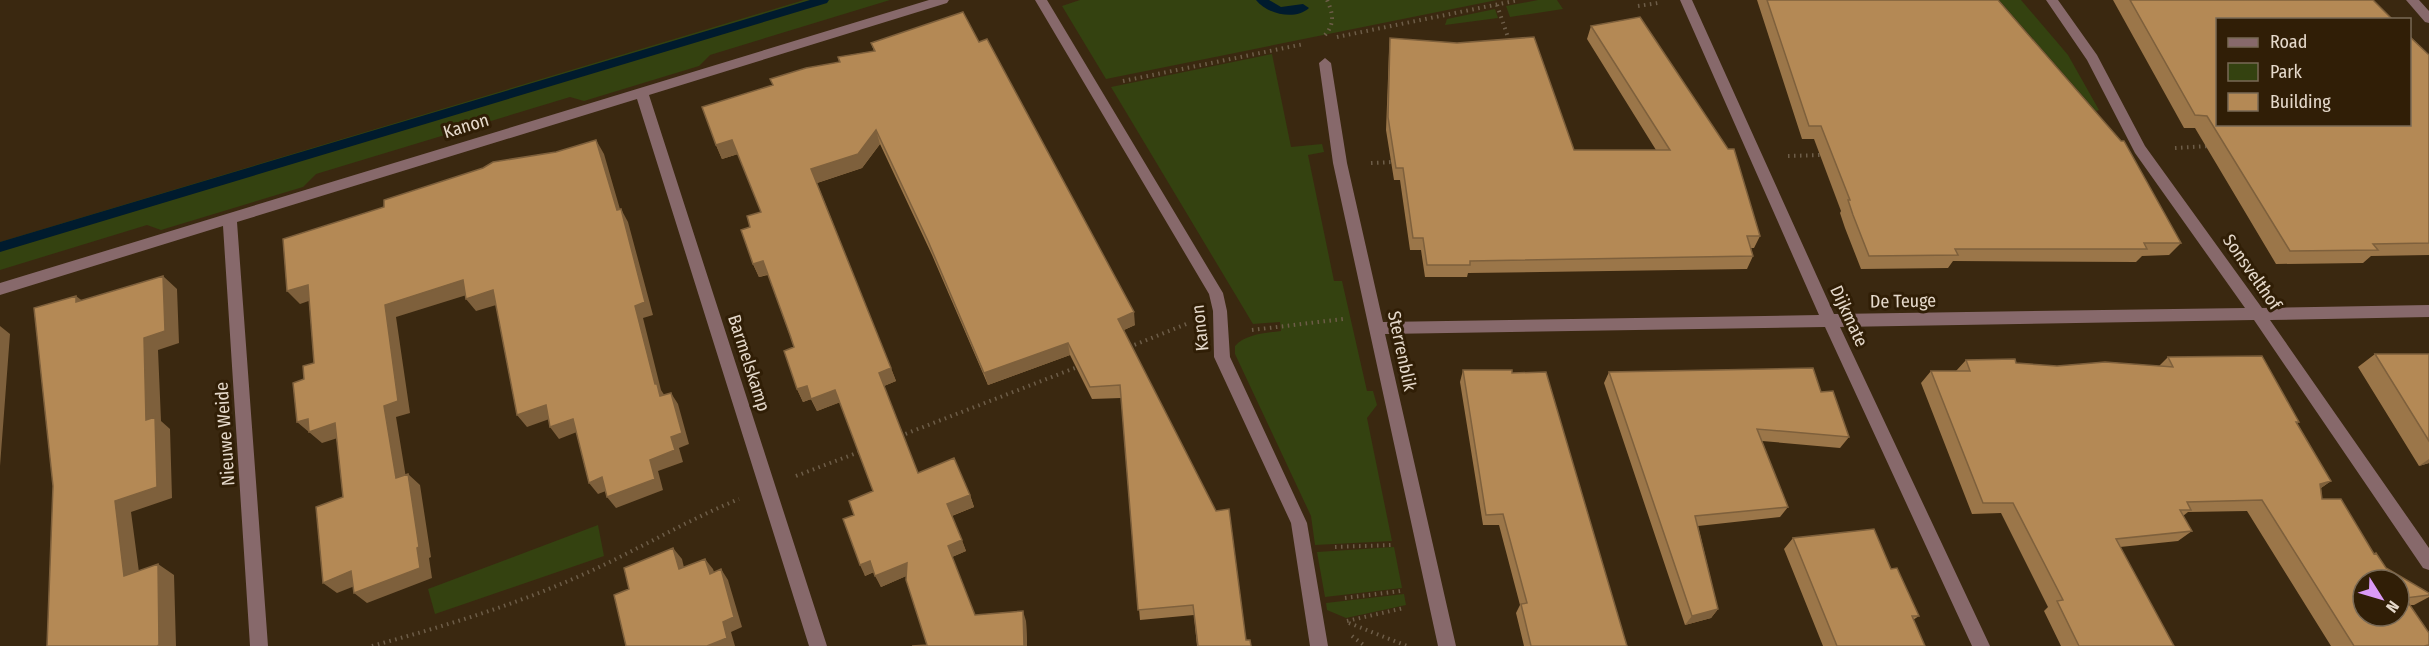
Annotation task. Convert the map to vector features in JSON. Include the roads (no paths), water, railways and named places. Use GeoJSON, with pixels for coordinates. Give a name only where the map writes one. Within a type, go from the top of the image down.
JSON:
{"type":"FeatureCollection","features":[{"type":"Feature","properties":{"kind":"street","name":"Kanon"},"geometry":{"type":"LineString","coordinates":[[0,289],[943,0]]}},
{"type":"Feature","properties":{"kind":"street","name":"Kanon"},"geometry":{"type":"LineString","coordinates":[[1041,0],[1216,293],[1220,311],[1219,334],[1222,357],[1299,523],[1319,646]]}},
{"type":"Feature","properties":{"kind":"street","name":"Dijkmate"},"geometry":{"type":"LineString","coordinates":[[1686,0],[1830,322],[1981,646]]}},
{"type":"Feature","properties":{"kind":"street","name":"Sonsvelthof"},"geometry":{"type":"LineString","coordinates":[[2052,0],[2092,58],[2140,148],[2429,562]]}},
{"type":"Feature","properties":{"kind":"street"},"geometry":{"type":"LineString","coordinates":[[2412,0],[2429,19]]}},
{"type":"Feature","properties":{"kind":"street","name":"Sterrenblik"},"geometry":{"type":"LineString","coordinates":[[1325,63],[1340,163],[1447,646]]}},
{"type":"Feature","properties":{"kind":"street","name":"Barmelskamp"},"geometry":{"type":"LineString","coordinates":[[642,93],[818,646]]}},
{"type":"Feature","properties":{"kind":"street","name":"Nieuwe Weide"},"geometry":{"type":"LineString","coordinates":[[230,219],[259,646]]}},
{"type":"Feature","properties":{"kind":"street","name":"De Teuge"},"geometry":{"type":"LineString","coordinates":[[1378,328],[2429,311]]}},
{"type":"Feature","properties":{"kind":"waterway"},"geometry":{"type":"LineString","coordinates":[[0,247],[823,0]]}},
{"type":"Feature","properties":{"kind":"waterway"},"geometry":{"type":"LineString","coordinates":[[1262,0],[1276,10],[1303,8]]}}]}
